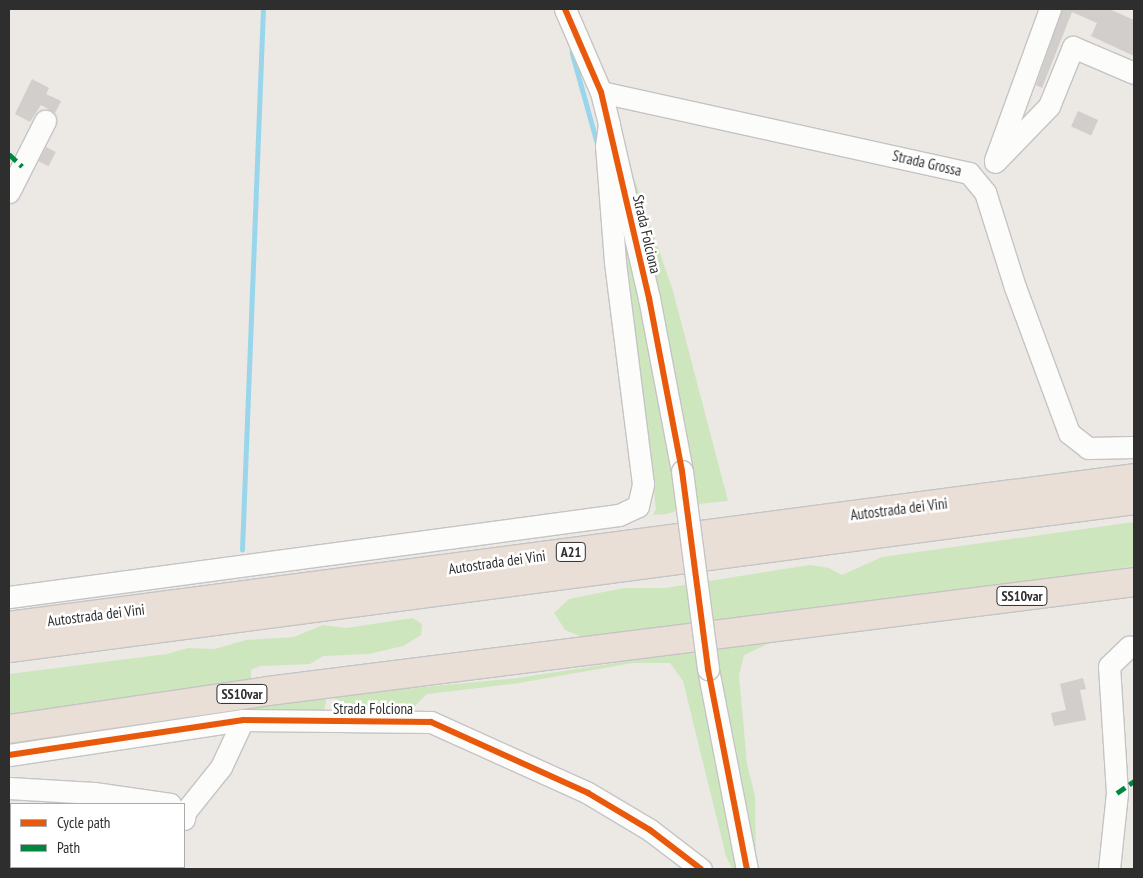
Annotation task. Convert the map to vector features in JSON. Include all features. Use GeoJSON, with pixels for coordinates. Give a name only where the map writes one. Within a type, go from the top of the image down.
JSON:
{"type":"FeatureCollection","features":[{"type":"Feature","properties":{"kind":"highway","name":"Autostrada dei Vini"},"geometry":{"type":"LineString","coordinates":[[9,626],[1134,478]]}},
{"type":"Feature","properties":{"kind":"highway","name":"Autostrada dei Vini"},"geometry":{"type":"LineString","coordinates":[[9,648],[1134,500]]}},
{"type":"Feature","properties":{"kind":"highway","name":"SS10var"},"geometry":{"type":"LineString","coordinates":[[9,729],[268,690],[1134,582]]}},
{"type":"Feature","properties":{"kind":"street","name":"Strada Folciona"},"geometry":{"type":"LineString","coordinates":[[565,9],[600,92],[650,298],[682,471],[708,669],[747,869]]}},
{"type":"Feature","properties":{"kind":"street"},"geometry":{"type":"LineString","coordinates":[[995,162],[1050,9]]}},
{"type":"Feature","properties":{"kind":"street"},"geometry":{"type":"LineString","coordinates":[[978,182],[1048,106],[1073,47],[1134,73]]}},
{"type":"Feature","properties":{"kind":"street","name":"Strada Grossa"},"geometry":{"type":"LineString","coordinates":[[600,92],[960,170],[978,182],[1064,424],[1076,442],[1100,451],[1134,447]]}},
{"type":"Feature","properties":{"kind":"street"},"geometry":{"type":"LineString","coordinates":[[9,192],[45,122]]}},
{"type":"Feature","properties":{"kind":"street"},"geometry":{"type":"LineString","coordinates":[[9,598],[619,515],[638,506],[643,484],[615,262],[606,146],[609,125]]}},
{"type":"Feature","properties":{"kind":"street"},"geometry":{"type":"LineString","coordinates":[[1109,869],[1118,793],[1108,666],[1129,647]]}},
{"type":"Feature","properties":{"kind":"street","name":"Strada Folciona"},"geometry":{"type":"LineString","coordinates":[[9,756],[243,720],[431,722],[588,793],[650,830],[701,869]]}},
{"type":"Feature","properties":{"kind":"street"},"geometry":{"type":"LineString","coordinates":[[185,808],[221,767],[243,720]]}},
{"type":"Feature","properties":{"kind":"street"},"geometry":{"type":"LineString","coordinates":[[9,788],[94,793],[140,803]]}},
{"type":"Feature","properties":{"kind":"green space"},"geometry":{"type":"Polygon","coordinates":[[[631,169],[673,291],[728,501],[698,504],[669,340],[631,169]]]}},
{"type":"Feature","properties":{"kind":"green space"},"geometry":{"type":"Polygon","coordinates":[[[617,175],[653,340],[677,511],[667,514],[653,515],[656,509],[617,175]]]}},
{"type":"Feature","properties":{"kind":"green space"},"geometry":{"type":"Polygon","coordinates":[[[1134,522],[1134,566],[1088,574],[582,637],[565,630],[554,613],[569,599],[624,588],[665,588],[810,565],[829,568],[842,575],[882,557],[1134,522]]]}},
{"type":"Feature","properties":{"kind":"green space"},"geometry":{"type":"Polygon","coordinates":[[[413,618],[422,624],[421,635],[403,646],[369,654],[323,656],[310,664],[260,666],[251,670],[251,680],[9,714],[9,674],[167,654],[188,648],[215,649],[246,640],[294,637],[323,625],[346,628],[413,618]]]}},
{"type":"Feature","properties":{"kind":"green space"},"geometry":{"type":"Polygon","coordinates":[[[776,640],[744,655],[739,675],[747,764],[755,796],[756,866],[737,780],[736,750],[716,649],[776,640]]]}},
{"type":"Feature","properties":{"kind":"green space"},"geometry":{"type":"Polygon","coordinates":[[[694,651],[739,869],[732,869],[726,856],[683,681],[670,663],[633,663],[513,684],[427,694],[410,711],[395,708],[384,712],[338,712],[339,700],[327,697],[324,711],[238,711],[301,699],[517,678],[694,651]]]}},
{"type":"Feature","properties":{"kind":"building"},"geometry":{"type":"Polygon","coordinates":[[[1062,9],[1109,9],[1134,20],[1134,56],[1091,36],[1097,23],[1072,12],[1042,88],[1036,85],[1062,9]]]}},
{"type":"Feature","properties":{"kind":"building"},"geometry":{"type":"Polygon","coordinates":[[[32,79],[49,88],[46,94],[61,101],[55,113],[41,105],[30,122],[15,114],[32,79]]]}},
{"type":"Feature","properties":{"kind":"building"},"geometry":{"type":"Polygon","coordinates":[[[1078,111],[1098,120],[1091,135],[1071,127],[1078,111]]]}},
{"type":"Feature","properties":{"kind":"building"},"geometry":{"type":"Polygon","coordinates":[[[46,147],[56,152],[49,166],[39,161],[46,147]]]}},
{"type":"Feature","properties":{"kind":"building"},"geometry":{"type":"Polygon","coordinates":[[[1083,678],[1086,689],[1080,690],[1086,720],[1054,726],[1051,713],[1066,710],[1060,684],[1083,678]]]}},
{"type":"Feature","properties":{"kind":"waterway"},"geometry":{"type":"LineString","coordinates":[[242,550],[263,9]]}},
{"type":"Feature","properties":{"kind":"waterway"},"geometry":{"type":"LineString","coordinates":[[572,52],[597,142]]}},
{"type":"Feature","properties":{"kind":"marked path"},"geometry":{"type":"LineString","coordinates":[[9,154],[22,166]]}},
{"type":"Feature","properties":{"kind":"marked path"},"geometry":{"type":"LineString","coordinates":[[1117,793],[1134,781]]}},
{"type":"Feature","properties":{"kind":"cycle path"},"geometry":{"type":"LineString","coordinates":[[565,9],[601,92],[649,298],[682,471],[708,669],[747,869]]}},
{"type":"Feature","properties":{"kind":"cycle path"},"geometry":{"type":"LineString","coordinates":[[9,755],[243,720],[431,722],[588,793],[650,830],[701,869]]}}]}
